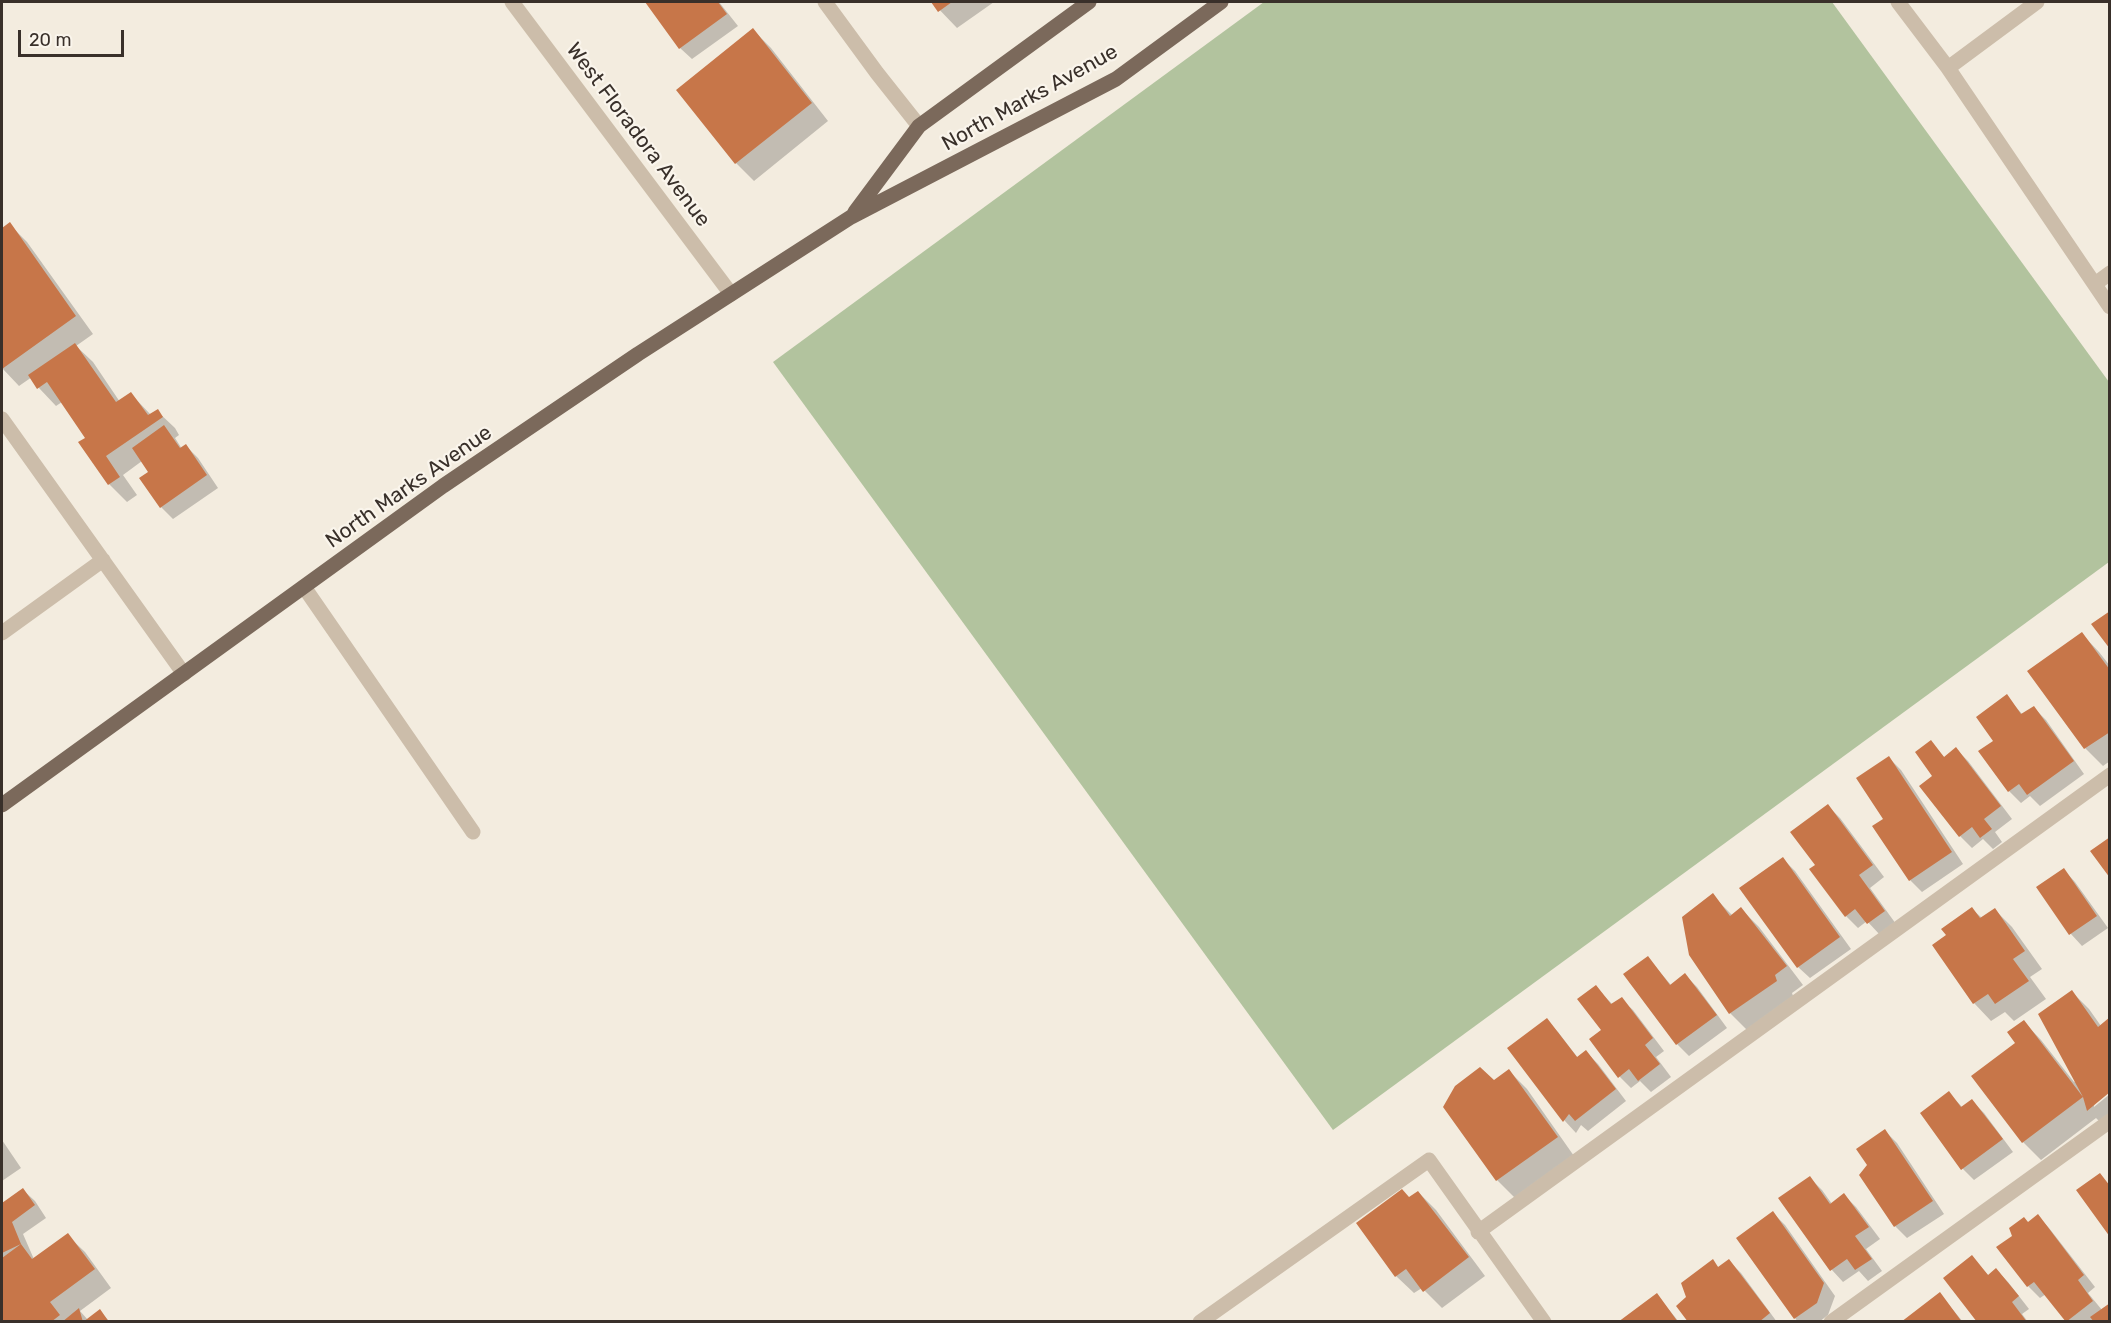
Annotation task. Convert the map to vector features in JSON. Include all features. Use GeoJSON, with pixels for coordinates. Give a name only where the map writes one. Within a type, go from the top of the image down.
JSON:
{"type":"FeatureCollection","features":[{"type":"Feature","properties":{"kind":"main road","name":"North Marks Avenue"},"geometry":{"type":"LineString","coordinates":[[851,217],[920,126],[1089,2]]}},
{"type":"Feature","properties":{"kind":"main road","name":"North Marks Avenue"},"geometry":{"type":"LineString","coordinates":[[2,806],[443,486],[731,294],[851,217],[1116,79],[1221,2]]}},
{"type":"Feature","properties":{"kind":"street","name":"West Floradora Avenue"},"geometry":{"type":"LineString","coordinates":[[513,2],[731,294]]}},
{"type":"Feature","properties":{"kind":"street"},"geometry":{"type":"LineString","coordinates":[[825,2],[877,73],[920,126]]}},
{"type":"Feature","properties":{"kind":"street"},"geometry":{"type":"LineString","coordinates":[[1898,2],[1948,68],[2109,307]]}},
{"type":"Feature","properties":{"kind":"street"},"geometry":{"type":"LineString","coordinates":[[1948,68],[2037,2]]}},
{"type":"Feature","properties":{"kind":"street"},"geometry":{"type":"LineString","coordinates":[[2095,284],[2109,273]]}},
{"type":"Feature","properties":{"kind":"street"},"geometry":{"type":"LineString","coordinates":[[2,421],[184,674]]}},
{"type":"Feature","properties":{"kind":"street"},"geometry":{"type":"LineString","coordinates":[[2,633],[103,560]]}},
{"type":"Feature","properties":{"kind":"street"},"geometry":{"type":"LineString","coordinates":[[304,587],[473,832]]}},
{"type":"Feature","properties":{"kind":"street"},"geometry":{"type":"LineString","coordinates":[[1478,1232],[2109,775]]}},
{"type":"Feature","properties":{"kind":"street"},"geometry":{"type":"LineString","coordinates":[[1832,1322],[2109,1120]]}},
{"type":"Feature","properties":{"kind":"street"},"geometry":{"type":"LineString","coordinates":[[1200,1322],[1429,1160],[1544,1322]]}},
{"type":"Feature","properties":{"kind":"green space"},"geometry":{"type":"Polygon","coordinates":[[[1264,2],[1832,2],[2109,382],[2109,562],[1333,1130],[773,362],[1264,2]]]}},
{"type":"Feature","properties":{"kind":"building"},"geometry":{"type":"Polygon","coordinates":[[[645,2],[718,2],[727,14],[679,49],[645,2]]]}},
{"type":"Feature","properties":{"kind":"building"},"geometry":{"type":"Polygon","coordinates":[[[931,2],[952,2],[938,12],[931,2]]]}},
{"type":"Feature","properties":{"kind":"building"},"geometry":{"type":"Polygon","coordinates":[[[753,28],[812,103],[735,164],[676,90],[753,28]]]}},
{"type":"Feature","properties":{"kind":"building"},"geometry":{"type":"Polygon","coordinates":[[[10,222],[76,316],[2,369],[2,228],[10,222]]]}},
{"type":"Feature","properties":{"kind":"building"},"geometry":{"type":"Polygon","coordinates":[[[75,343],[116,402],[131,392],[148,415],[158,409],[163,417],[106,456],[120,477],[108,485],[78,442],[85,438],[47,382],[37,389],[28,375],[75,343]]]}},
{"type":"Feature","properties":{"kind":"building"},"geometry":{"type":"Polygon","coordinates":[[[164,425],[180,448],[186,444],[207,475],[160,508],[139,478],[148,472],[132,448],[164,425]]]}},
{"type":"Feature","properties":{"kind":"building"},"geometry":{"type":"Polygon","coordinates":[[[2110,611],[2110,649],[2091,624],[2110,611]]]}},
{"type":"Feature","properties":{"kind":"building"},"geometry":{"type":"Polygon","coordinates":[[[2082,632],[2110,670],[2110,732],[2084,749],[2027,671],[2082,632]]]}},
{"type":"Feature","properties":{"kind":"building"},"geometry":{"type":"Polygon","coordinates":[[[2007,694],[2021,714],[2034,706],[2074,761],[2027,795],[2019,784],[2008,792],[1978,751],[1993,741],[1976,717],[2007,694]]]}},
{"type":"Feature","properties":{"kind":"building"},"geometry":{"type":"Polygon","coordinates":[[[1931,740],[1944,757],[1956,747],[2001,806],[1984,819],[1992,829],[1980,838],[1972,827],[1959,837],[1919,786],[1932,776],[1915,752],[1931,740]]]}},
{"type":"Feature","properties":{"kind":"building"},"geometry":{"type":"Polygon","coordinates":[[[1889,756],[1952,852],[1909,881],[1872,826],[1883,819],[1856,778],[1889,756]]]}},
{"type":"Feature","properties":{"kind":"building"},"geometry":{"type":"Polygon","coordinates":[[[1828,804],[1873,865],[1859,875],[1885,911],[1867,924],[1855,909],[1845,917],[1809,869],[1815,865],[1790,832],[1828,804]]]}},
{"type":"Feature","properties":{"kind":"building"},"geometry":{"type":"Polygon","coordinates":[[[2110,837],[2110,878],[2090,851],[2110,837]]]}},
{"type":"Feature","properties":{"kind":"building"},"geometry":{"type":"Polygon","coordinates":[[[1783,857],[1840,937],[1797,968],[1739,888],[1783,857]]]}},
{"type":"Feature","properties":{"kind":"building"},"geometry":{"type":"Polygon","coordinates":[[[2064,868],[2097,916],[2069,935],[2036,887],[2064,868]]]}},
{"type":"Feature","properties":{"kind":"building"},"geometry":{"type":"Polygon","coordinates":[[[1713,893],[1730,916],[1741,907],[1787,966],[1775,975],[1777,981],[1729,1014],[1689,955],[1682,917],[1713,893]]]}},
{"type":"Feature","properties":{"kind":"building"},"geometry":{"type":"Polygon","coordinates":[[[1972,907],[1980,918],[1995,908],[2025,951],[2013,959],[2029,981],[1995,1004],[1988,994],[1973,1004],[1932,945],[1946,935],[1941,929],[1972,907]]]}},
{"type":"Feature","properties":{"kind":"building"},"geometry":{"type":"Polygon","coordinates":[[[1648,956],[1670,985],[1685,973],[1717,1015],[1676,1045],[1623,974],[1648,956]]]}},
{"type":"Feature","properties":{"kind":"building"},"geometry":{"type":"Polygon","coordinates":[[[1596,985],[1611,1004],[1622,997],[1653,1038],[1645,1045],[1660,1064],[1638,1081],[1629,1069],[1618,1078],[1589,1039],[1601,1030],[1577,999],[1596,985]]]}},
{"type":"Feature","properties":{"kind":"building"},"geometry":{"type":"Polygon","coordinates":[[[2072,990],[2098,1027],[2110,1017],[2110,1092],[2087,1111],[2083,1097],[2038,1014],[2072,990]]]}},
{"type":"Feature","properties":{"kind":"building"},"geometry":{"type":"Polygon","coordinates":[[[1547,1018],[1577,1057],[1586,1050],[1616,1089],[1575,1121],[1569,1114],[1563,1122],[1507,1048],[1547,1018]]]}},
{"type":"Feature","properties":{"kind":"building"},"geometry":{"type":"Polygon","coordinates":[[[2024,1020],[2083,1097],[2022,1143],[1971,1076],[2015,1043],[2007,1032],[2024,1020]]]}},
{"type":"Feature","properties":{"kind":"building"},"geometry":{"type":"Polygon","coordinates":[[[1480,1067],[1494,1080],[1509,1069],[1558,1137],[1496,1181],[1443,1107],[1455,1086],[1480,1067]]]}},
{"type":"Feature","properties":{"kind":"building"},"geometry":{"type":"Polygon","coordinates":[[[1949,1091],[1961,1107],[1972,1099],[2003,1139],[1961,1170],[1920,1113],[1949,1091]]]}},
{"type":"Feature","properties":{"kind":"building"},"geometry":{"type":"Polygon","coordinates":[[[1885,1129],[1933,1201],[1894,1227],[1859,1175],[1867,1165],[1856,1149],[1885,1129]]]}},
{"type":"Feature","properties":{"kind":"building"},"geometry":{"type":"Polygon","coordinates":[[[2100,1173],[2110,1186],[2110,1237],[2076,1190],[2100,1173]]]}},
{"type":"Feature","properties":{"kind":"building"},"geometry":{"type":"Polygon","coordinates":[[[1810,1176],[1830,1204],[1844,1193],[1869,1227],[1855,1236],[1872,1259],[1855,1270],[1847,1259],[1830,1271],[1778,1198],[1810,1176]]]}},
{"type":"Feature","properties":{"kind":"building"},"geometry":{"type":"Polygon","coordinates":[[[23,1188],[35,1205],[12,1222],[21,1244],[2,1253],[2,1203],[23,1188]]]}},
{"type":"Feature","properties":{"kind":"building"},"geometry":{"type":"Polygon","coordinates":[[[1402,1189],[1409,1197],[1418,1191],[1469,1257],[1423,1292],[1406,1269],[1395,1277],[1356,1223],[1402,1189]]]}},
{"type":"Feature","properties":{"kind":"building"},"geometry":{"type":"Polygon","coordinates":[[[1773,1211],[1824,1283],[1817,1303],[1794,1319],[1736,1238],[1773,1211]]]}},
{"type":"Feature","properties":{"kind":"building"},"geometry":{"type":"Polygon","coordinates":[[[2038,1214],[2084,1275],[2078,1280],[2093,1301],[2066,1322],[2034,1282],[2027,1287],[1996,1247],[2012,1236],[2009,1228],[2024,1217],[2028,1222],[2038,1214]]]}},
{"type":"Feature","properties":{"kind":"building"},"geometry":{"type":"Polygon","coordinates":[[[68,1233],[95,1269],[50,1302],[60,1315],[51,1322],[2,1322],[2,1258],[21,1244],[32,1259],[68,1233]]]}},
{"type":"Feature","properties":{"kind":"building"},"geometry":{"type":"Polygon","coordinates":[[[1972,1255],[1988,1275],[1996,1268],[2019,1296],[2012,1302],[2027,1322],[1977,1322],[1943,1278],[1972,1255]]]}},
{"type":"Feature","properties":{"kind":"building"},"geometry":{"type":"Polygon","coordinates":[[[1713,1259],[1718,1267],[1729,1259],[1770,1313],[1759,1322],[1688,1322],[1676,1306],[1686,1297],[1681,1283],[1713,1259]]]}},
{"type":"Feature","properties":{"kind":"building"},"geometry":{"type":"Polygon","coordinates":[[[1940,1292],[1962,1322],[1901,1322],[1940,1292]]]}},
{"type":"Feature","properties":{"kind":"building"},"geometry":{"type":"Polygon","coordinates":[[[1657,1293],[1678,1322],[1618,1322],[1657,1293]]]}},
{"type":"Feature","properties":{"kind":"building"},"geometry":{"type":"Polygon","coordinates":[[[2110,1303],[2110,1322],[2094,1322],[2090,1317],[2110,1303]]]}},
{"type":"Feature","properties":{"kind":"building"},"geometry":{"type":"Polygon","coordinates":[[[79,1308],[83,1322],[62,1322],[79,1308]]]}},
{"type":"Feature","properties":{"kind":"building"},"geometry":{"type":"Polygon","coordinates":[[[100,1309],[109,1322],[83,1322],[100,1309]]]}}]}
